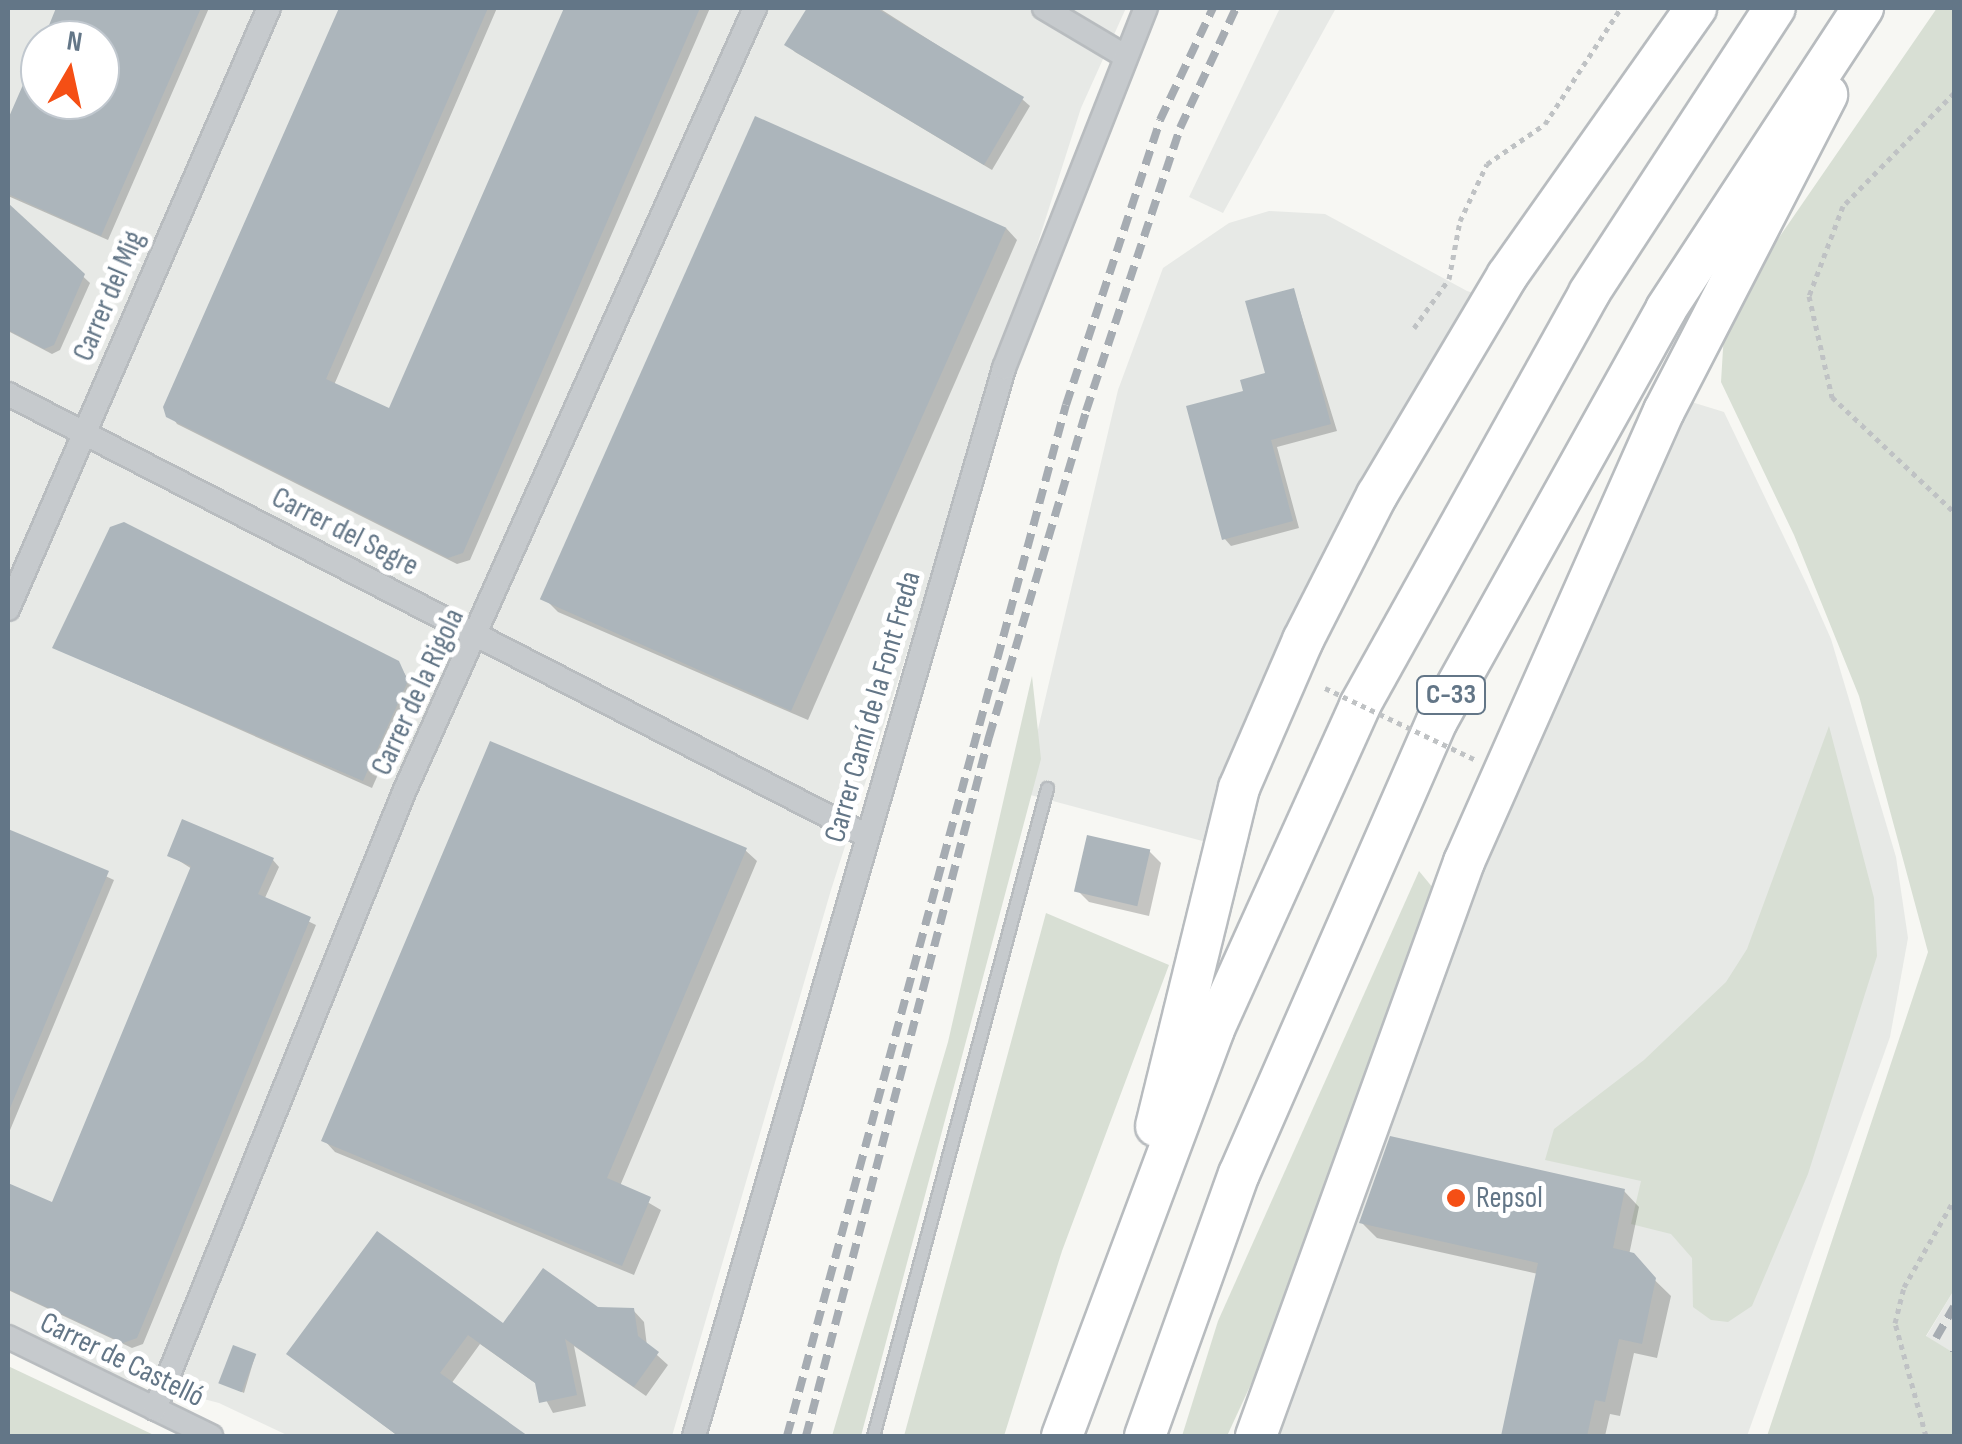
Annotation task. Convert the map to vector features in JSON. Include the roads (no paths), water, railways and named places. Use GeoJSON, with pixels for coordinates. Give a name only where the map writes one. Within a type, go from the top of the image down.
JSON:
{"type":"FeatureCollection","features":[{"type":"Feature","properties":{"kind":"highway"},"geometry":{"type":"LineString","coordinates":[[1129,1253],[1197,939],[1261,729],[1348,549],[1432,398],[1587,154],[1696,8]]}},
{"type":"Feature","properties":{"kind":"highway","name":"C-33"},"geometry":{"type":"LineString","coordinates":[[1062,1436],[1129,1253],[1260,921],[1360,704],[1589,293],[1776,8]]}},
{"type":"Feature","properties":{"kind":"highway"},"geometry":{"type":"LineString","coordinates":[[1256,1436],[1464,862],[1657,427],[1779,199],[1865,8]]}},
{"type":"Feature","properties":{"kind":"highway","name":"C-33"},"geometry":{"type":"LineString","coordinates":[[1145,1436],[1239,1174],[1437,722],[1666,309],[1865,8]]}},
{"type":"Feature","properties":{"kind":"street","name":"Carrer del Mig"},"geometry":{"type":"LineString","coordinates":[[8,608],[269,8]]}},
{"type":"Feature","properties":{"kind":"street","name":"Carrer de la Rigola"},"geometry":{"type":"LineString","coordinates":[[154,1410],[404,792],[479,634],[755,8]]}},
{"type":"Feature","properties":{"kind":"street"},"geometry":{"type":"LineString","coordinates":[[1044,8],[1123,55]]}},
{"type":"Feature","properties":{"kind":"street","name":"Carrer Camí de la Font Freda"},"geometry":{"type":"LineString","coordinates":[[694,1436],[1004,368],[1123,55],[1146,8]]}},
{"type":"Feature","properties":{"kind":"street","name":"Carrer del Segre"},"geometry":{"type":"LineString","coordinates":[[8,394],[867,836]]}},
{"type":"Feature","properties":{"kind":"street","name":"Carrer de Castelló"},"geometry":{"type":"LineString","coordinates":[[8,1338],[210,1436]]}},
{"type":"Feature","properties":{"kind":"lane"},"geometry":{"type":"LineString","coordinates":[[873,1436],[1046,788]]}},
{"type":"Feature","properties":{"kind":"railway"},"geometry":{"type":"LineString","coordinates":[[787,1436],[1066,405],[1160,120],[1213,8]]}},
{"type":"Feature","properties":{"kind":"railway"},"geometry":{"type":"LineString","coordinates":[[806,1436],[989,737],[1086,411],[1180,128],[1236,8]]}},
{"type":"Feature","properties":{"kind":"railway"},"geometry":{"type":"LineString","coordinates":[[1936,1338],[1954,1307]]}},
{"type":"Feature","properties":{"kind":"place","name":"Repsol"},"geometry":{"type":"Point","coordinates":[1456,1198]}}]}
